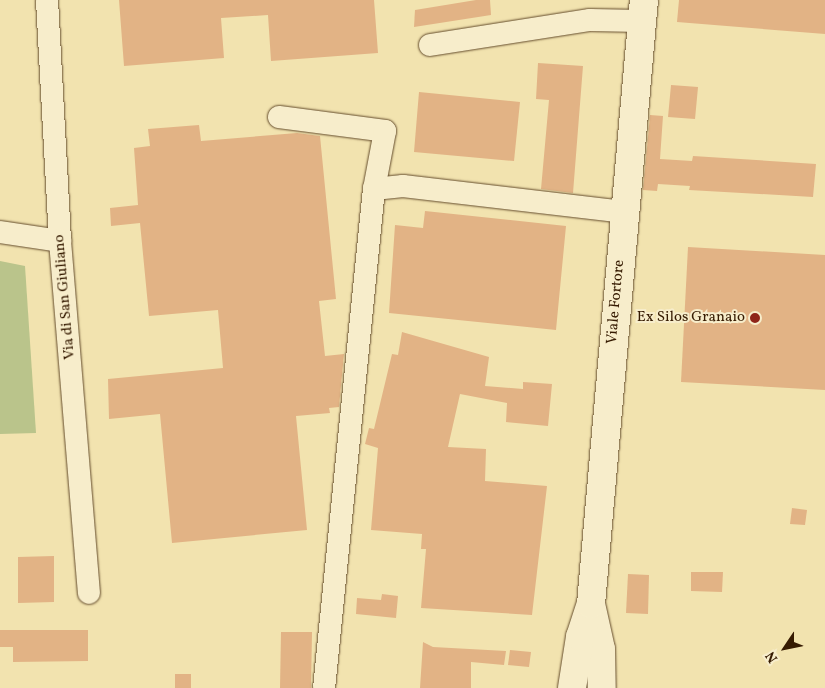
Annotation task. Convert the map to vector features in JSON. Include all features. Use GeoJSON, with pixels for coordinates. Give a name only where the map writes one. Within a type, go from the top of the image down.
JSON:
{"type":"FeatureCollection","features":[{"type":"Feature","properties":{"kind":"main road","name":"Viale Fortore"},"geometry":{"type":"LineString","coordinates":[[572,688],[580,637],[591,604],[623,212],[642,10]]}},
{"type":"Feature","properties":{"kind":"main road","name":"Viale Fortore"},"geometry":{"type":"LineString","coordinates":[[591,604],[601,649],[602,688]]}},
{"type":"Feature","properties":{"kind":"street","name":"Via di San Giuliano"},"geometry":{"type":"LineString","coordinates":[[47,0],[60,241],[89,593]]}},
{"type":"Feature","properties":{"kind":"street"},"geometry":{"type":"LineString","coordinates":[[430,45],[642,10]]}},
{"type":"Feature","properties":{"kind":"street"},"geometry":{"type":"LineString","coordinates":[[279,117],[385,131],[374,189],[324,688]]}},
{"type":"Feature","properties":{"kind":"street"},"geometry":{"type":"LineString","coordinates":[[374,189],[403,186],[623,212]]}},
{"type":"Feature","properties":{"kind":"street"},"geometry":{"type":"LineString","coordinates":[[0,232],[60,241]]}},
{"type":"Feature","properties":{"kind":"green space"},"geometry":{"type":"Polygon","coordinates":[[[0,261],[25,266],[36,433],[0,434],[0,261]]]}},
{"type":"Feature","properties":{"kind":"building"},"geometry":{"type":"Polygon","coordinates":[[[119,0],[374,0],[378,53],[271,61],[268,15],[221,18],[224,58],[124,66],[119,0]]]}},
{"type":"Feature","properties":{"kind":"building"},"geometry":{"type":"Polygon","coordinates":[[[476,0],[490,0],[491,15],[414,27],[415,10],[476,0]]]}},
{"type":"Feature","properties":{"kind":"building"},"geometry":{"type":"Polygon","coordinates":[[[679,0],[825,0],[825,34],[677,22],[679,0]]]}},
{"type":"Feature","properties":{"kind":"building"},"geometry":{"type":"Polygon","coordinates":[[[538,63],[583,66],[573,193],[541,189],[549,100],[536,99],[538,63]]]}},
{"type":"Feature","properties":{"kind":"building"},"geometry":{"type":"Polygon","coordinates":[[[671,85],[698,87],[695,119],[668,117],[671,85]]]}},
{"type":"Feature","properties":{"kind":"building"},"geometry":{"type":"Polygon","coordinates":[[[419,92],[520,102],[514,161],[414,152],[419,92]]]}},
{"type":"Feature","properties":{"kind":"building"},"geometry":{"type":"Polygon","coordinates":[[[650,115],[663,116],[660,159],[692,161],[693,156],[816,164],[813,197],[689,190],[690,186],[658,184],[657,191],[643,190],[650,115]]]}},
{"type":"Feature","properties":{"kind":"building"},"geometry":{"type":"Polygon","coordinates":[[[199,125],[201,141],[297,133],[320,136],[336,299],[319,301],[325,356],[344,354],[339,407],[329,408],[330,413],[296,416],[307,530],[172,543],[160,414],[109,419],[108,379],[223,368],[218,310],[149,316],[140,223],[111,226],[110,208],[138,205],[134,148],[150,146],[148,129],[199,125]]]}},
{"type":"Feature","properties":{"kind":"building"},"geometry":{"type":"Polygon","coordinates":[[[425,211],[566,226],[556,330],[389,313],[395,225],[423,228],[425,211]]]}},
{"type":"Feature","properties":{"kind":"building","name":"Ex Silos Granaio"},"geometry":{"type":"Polygon","coordinates":[[[688,247],[825,255],[825,390],[681,382],[688,247]]]}},
{"type":"Feature","properties":{"kind":"building"},"geometry":{"type":"Polygon","coordinates":[[[402,332],[489,357],[485,386],[523,389],[523,382],[552,384],[548,426],[506,422],[507,403],[460,394],[448,447],[486,449],[485,481],[547,486],[532,615],[421,608],[426,549],[421,549],[422,534],[371,530],[378,448],[365,444],[369,428],[374,429],[392,354],[398,355],[402,332]]]}},
{"type":"Feature","properties":{"kind":"building"},"geometry":{"type":"Polygon","coordinates":[[[792,508],[807,510],[805,525],[790,524],[792,508]]]}},
{"type":"Feature","properties":{"kind":"building"},"geometry":{"type":"Polygon","coordinates":[[[54,556],[54,602],[18,603],[18,557],[54,556]]]}},
{"type":"Feature","properties":{"kind":"building"},"geometry":{"type":"Polygon","coordinates":[[[691,572],[723,572],[722,592],[691,591],[691,572]]]}},
{"type":"Feature","properties":{"kind":"building"},"geometry":{"type":"Polygon","coordinates":[[[628,574],[649,575],[648,614],[626,613],[628,574]]]}},
{"type":"Feature","properties":{"kind":"building"},"geometry":{"type":"Polygon","coordinates":[[[382,594],[398,596],[396,618],[356,614],[357,598],[381,600],[382,594]]]}},
{"type":"Feature","properties":{"kind":"building"},"geometry":{"type":"Polygon","coordinates":[[[0,630],[88,630],[88,661],[13,662],[13,647],[0,647],[0,630]]]}},
{"type":"Feature","properties":{"kind":"building"},"geometry":{"type":"Polygon","coordinates":[[[281,632],[312,632],[311,688],[280,688],[281,632]]]}},
{"type":"Feature","properties":{"kind":"building"},"geometry":{"type":"Polygon","coordinates":[[[423,642],[433,647],[506,651],[504,665],[471,662],[471,688],[420,688],[423,642]]]}},
{"type":"Feature","properties":{"kind":"building"},"geometry":{"type":"Polygon","coordinates":[[[510,650],[531,652],[529,667],[508,665],[510,650]]]}},
{"type":"Feature","properties":{"kind":"building"},"geometry":{"type":"Polygon","coordinates":[[[175,674],[191,674],[191,688],[175,688],[175,674]]]}},
{"type":"Feature","properties":{"kind":"place","name":"Ex Silos Granaio"},"geometry":{"type":"Point","coordinates":[755,318]}}]}
